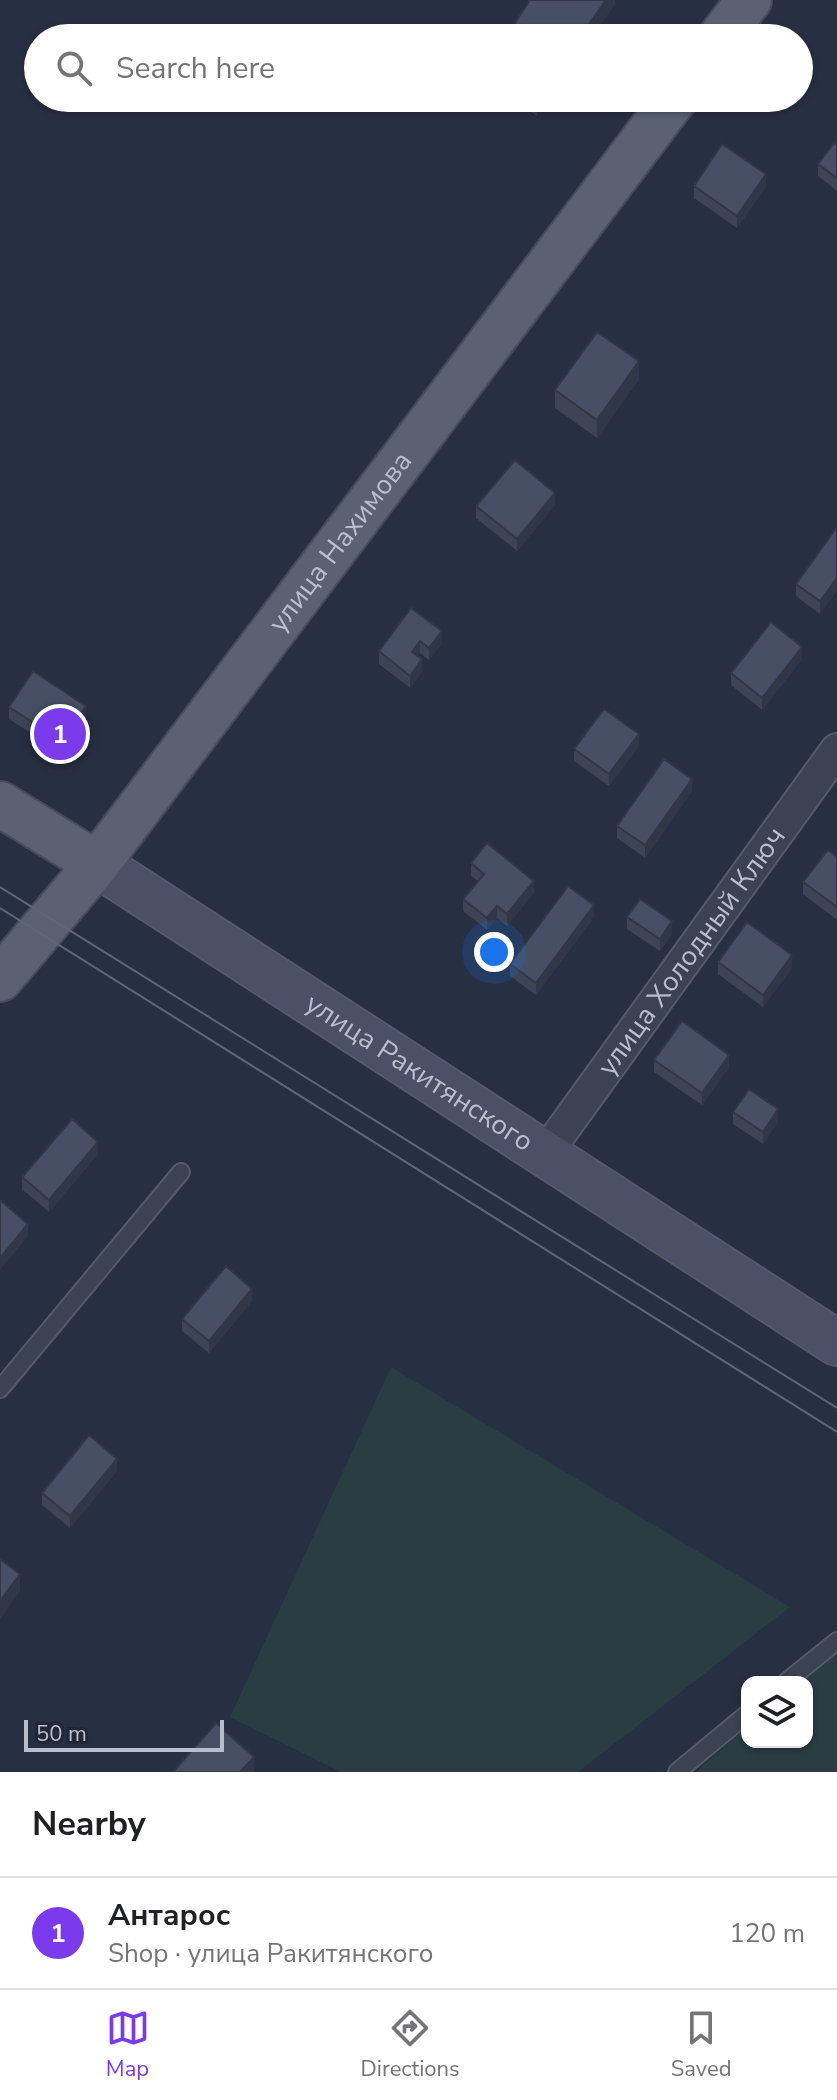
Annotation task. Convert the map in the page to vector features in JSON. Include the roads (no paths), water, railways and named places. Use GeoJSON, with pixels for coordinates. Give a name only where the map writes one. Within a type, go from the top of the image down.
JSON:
{"type":"FeatureCollection","features":[{"type":"Feature","properties":{"kind":"main road"},"geometry":{"type":"LineString","coordinates":[[731,24],[749,0]]}},
{"type":"Feature","properties":{"kind":"main road","name":"улица Нахимова"},"geometry":{"type":"LineString","coordinates":[[0,979],[97,864],[664,112]]}},
{"type":"Feature","properties":{"kind":"main road","name":"улица Ракитянского"},"geometry":{"type":"LineString","coordinates":[[0,804],[837,1343]]}},
{"type":"Feature","properties":{"kind":"street","name":"улица Холодный Ключ"},"geometry":{"type":"LineString","coordinates":[[545,1154],[837,750]]}},
{"type":"Feature","properties":{"kind":"lane"},"geometry":{"type":"LineString","coordinates":[[0,1389],[181,1172]]}},
{"type":"Feature","properties":{"kind":"lane"},"geometry":{"type":"LineString","coordinates":[[793,1676],[837,1641]]}},
{"type":"Feature","properties":{"kind":"lane"},"geometry":{"type":"LineString","coordinates":[[677,1772],[741,1719]]}},
{"type":"Feature","properties":{"kind":"tram line"},"geometry":{"type":"LineString","coordinates":[[0,887],[837,1408]]}},
{"type":"Feature","properties":{"kind":"tram line"},"geometry":{"type":"LineString","coordinates":[[0,908],[837,1432]]}},
{"type":"Feature","properties":{"kind":"place","name":"Антарос"},"geometry":{"type":"Point","coordinates":[60,734]}}]}
